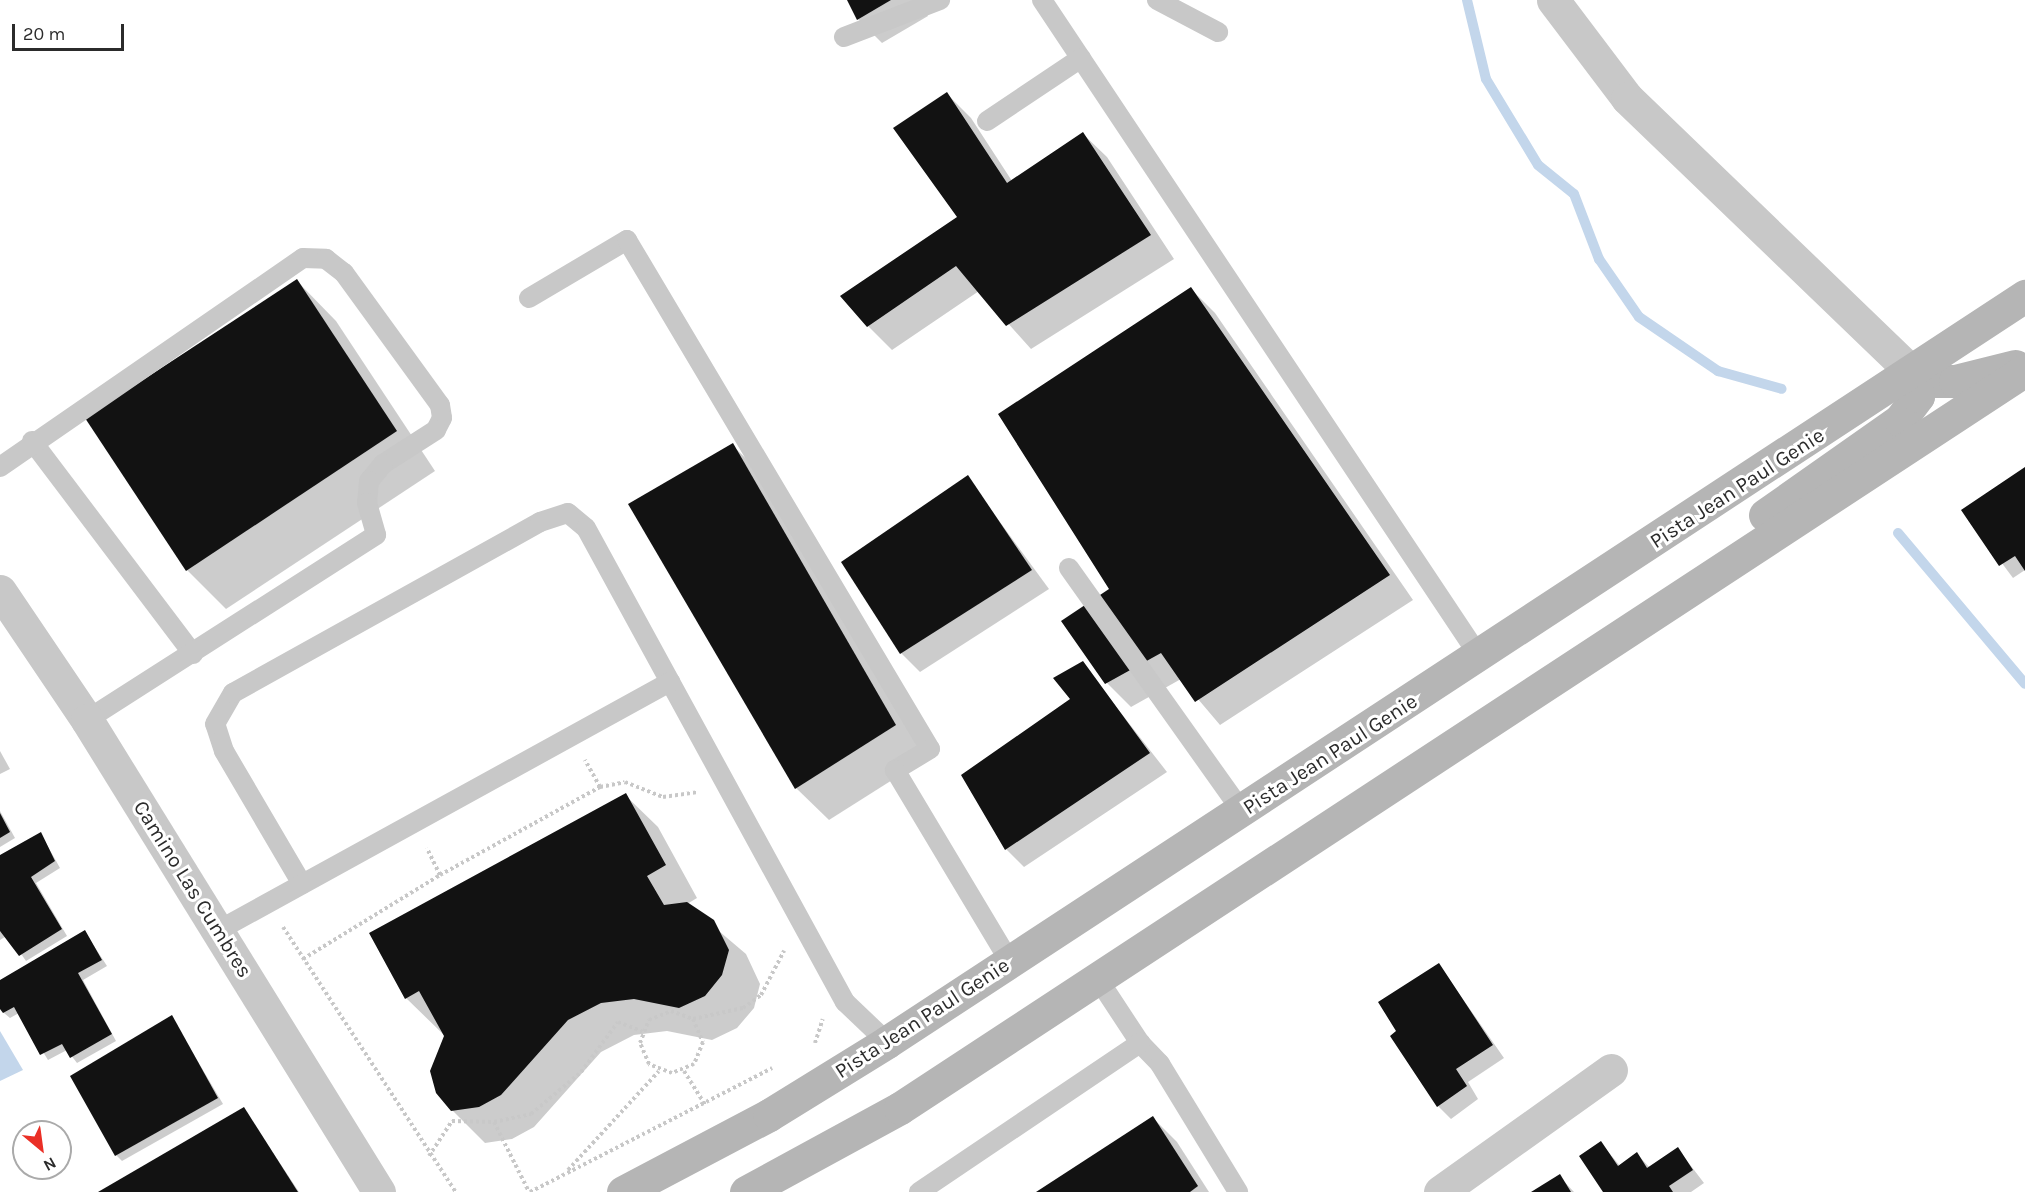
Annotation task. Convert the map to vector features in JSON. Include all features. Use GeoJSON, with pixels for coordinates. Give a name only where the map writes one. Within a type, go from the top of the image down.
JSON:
{"type":"FeatureCollection","features":[{"type":"Feature","properties":{"kind":"main road","name":"Pista Jean Paul Genie"},"geometry":{"type":"LineString","coordinates":[[623,1192],[769,1115],[887,1042],[1913,373],[2025,296]]}},
{"type":"Feature","properties":{"kind":"main road"},"geometry":{"type":"LineString","coordinates":[[1913,373],[1931,381],[1955,381],[2025,363]]}},
{"type":"Feature","properties":{"kind":"main road"},"geometry":{"type":"LineString","coordinates":[[768,1187],[900,1108],[2025,370]]}},
{"type":"Feature","properties":{"kind":"main road"},"geometry":{"type":"LineString","coordinates":[[1665,606],[1749,525],[1900,420],[1918,396],[1913,373]]}},
{"type":"Feature","properties":{"kind":"main road"},"geometry":{"type":"LineString","coordinates":[[662,1192],[720,1159],[769,1115]]}},
{"type":"Feature","properties":{"kind":"street"},"geometry":{"type":"LineString","coordinates":[[1553,0],[1627,98],[1913,373]]}},
{"type":"Feature","properties":{"kind":"street","name":"Camino Las Cumbres"},"geometry":{"type":"LineString","coordinates":[[0,591],[87,720],[379,1192]]}},
{"type":"Feature","properties":{"kind":"street"},"geometry":{"type":"LineString","coordinates":[[1440,1192],[1611,1070]]}},
{"type":"Feature","properties":{"kind":"lane"},"geometry":{"type":"LineString","coordinates":[[844,37],[940,0]]}},
{"type":"Feature","properties":{"kind":"lane"},"geometry":{"type":"LineString","coordinates":[[1042,0],[1479,656]]}},
{"type":"Feature","properties":{"kind":"lane"},"geometry":{"type":"LineString","coordinates":[[1157,0],[1218,32]]}},
{"type":"Feature","properties":{"kind":"lane"},"geometry":{"type":"LineString","coordinates":[[987,121],[1080,57]]}},
{"type":"Feature","properties":{"kind":"lane"},"geometry":{"type":"LineString","coordinates":[[529,298],[627,240],[930,749],[895,770],[1010,962]]}},
{"type":"Feature","properties":{"kind":"lane"},"geometry":{"type":"LineString","coordinates":[[0,467],[32,441],[293,263],[315,256],[344,273],[436,397],[442,418],[436,430],[383,464],[369,481],[367,503],[375,535],[87,720]]}},
{"type":"Feature","properties":{"kind":"lane"},"geometry":{"type":"LineString","coordinates":[[32,441],[193,654]]}},
{"type":"Feature","properties":{"kind":"lane"},"geometry":{"type":"LineString","coordinates":[[302,884],[224,751],[215,724],[233,693],[540,522],[568,513],[586,528],[845,1002],[887,1042]]}},
{"type":"Feature","properties":{"kind":"lane"},"geometry":{"type":"LineString","coordinates":[[1070,568],[1242,811]]}},
{"type":"Feature","properties":{"kind":"lane"},"geometry":{"type":"LineString","coordinates":[[219,930],[670,682]]}},
{"type":"Feature","properties":{"kind":"lane"},"geometry":{"type":"LineString","coordinates":[[1098,979],[1140,1043],[1160,1064],[1238,1192]]}},
{"type":"Feature","properties":{"kind":"lane"},"geometry":{"type":"LineString","coordinates":[[919,1192],[1140,1043]]}},
{"type":"Feature","properties":{"kind":"path"},"geometry":{"type":"LineString","coordinates":[[572,735],[600,787]]}},
{"type":"Feature","properties":{"kind":"path"},"geometry":{"type":"LineString","coordinates":[[303,959],[440,875],[600,787],[625,782],[679,797],[724,781]]}},
{"type":"Feature","properties":{"kind":"path"},"geometry":{"type":"LineString","coordinates":[[414,822],[440,875]]}},
{"type":"Feature","properties":{"kind":"path"},"geometry":{"type":"LineString","coordinates":[[302,884],[282,924],[428,1156],[456,1192]]}},
{"type":"Feature","properties":{"kind":"path"},"geometry":{"type":"LineString","coordinates":[[693,1019],[703,1042],[700,1054],[684,1071],[660,1071],[643,1055],[642,1031],[648,1020],[671,1011],[693,1019],[743,1008],[761,995],[785,949],[790,902]]}},
{"type":"Feature","properties":{"kind":"path"},"geometry":{"type":"LineString","coordinates":[[804,1050],[862,1018]]}},
{"type":"Feature","properties":{"kind":"path"},"geometry":{"type":"LineString","coordinates":[[428,1156],[452,1121],[494,1122],[531,1114],[581,1072],[618,1022],[642,1031]]}},
{"type":"Feature","properties":{"kind":"path"},"geometry":{"type":"LineString","coordinates":[[494,1122],[529,1192],[567,1171],[705,1105],[775,1066]]}},
{"type":"Feature","properties":{"kind":"path"},"geometry":{"type":"LineString","coordinates":[[567,1171],[660,1071]]}},
{"type":"Feature","properties":{"kind":"path"},"geometry":{"type":"LineString","coordinates":[[684,1071],[705,1105]]}},
{"type":"Feature","properties":{"kind":"water"},"geometry":{"type":"Polygon","coordinates":[[[0,1031],[23,1070],[0,1081],[0,1031]]]}},
{"type":"Feature","properties":{"kind":"building"},"geometry":{"type":"Polygon","coordinates":[[[847,0],[891,0],[857,20],[847,0]]]}},
{"type":"Feature","properties":{"kind":"building"},"geometry":{"type":"Polygon","coordinates":[[[947,92],[1007,183],[1083,132],[1151,235],[1006,326],[956,266],[867,327],[840,296],[957,217],[893,128],[947,92]]]}},
{"type":"Feature","properties":{"kind":"building"},"geometry":{"type":"Polygon","coordinates":[[[297,279],[397,431],[186,571],[85,418],[297,279]]]}},
{"type":"Feature","properties":{"kind":"building"},"geometry":{"type":"Polygon","coordinates":[[[1191,287],[1390,575],[1195,702],[1161,653],[1105,684],[1061,621],[1109,589],[998,414],[1191,287]]]}},
{"type":"Feature","properties":{"kind":"building"},"geometry":{"type":"Polygon","coordinates":[[[733,443],[896,725],[795,789],[628,504],[733,443]]]}},
{"type":"Feature","properties":{"kind":"building"},"geometry":{"type":"Polygon","coordinates":[[[2025,467],[2025,571],[2015,556],[1999,566],[1961,510],[2025,467]]]}},
{"type":"Feature","properties":{"kind":"building"},"geometry":{"type":"Polygon","coordinates":[[[968,475],[1032,570],[900,654],[841,562],[968,475]]]}},
{"type":"Feature","properties":{"kind":"building"},"geometry":{"type":"Polygon","coordinates":[[[1083,661],[1150,753],[1005,850],[961,775],[1070,699],[1053,678],[1083,661]]]}},
{"type":"Feature","properties":{"kind":"building"},"geometry":{"type":"Polygon","coordinates":[[[626,793],[666,865],[647,876],[664,905],[687,902],[714,920],[729,950],[722,975],[705,996],[679,1008],[634,999],[601,1003],[568,1020],[501,1095],[479,1107],[451,1111],[436,1093],[430,1071],[444,1036],[419,991],[405,999],[369,933],[626,793]]]}},
{"type":"Feature","properties":{"kind":"building"},"geometry":{"type":"Polygon","coordinates":[[[0,813],[10,832],[0,838],[0,813]]]}},
{"type":"Feature","properties":{"kind":"building"},"geometry":{"type":"Polygon","coordinates":[[[41,832],[55,861],[31,877],[62,929],[19,956],[0,931],[0,855],[41,832]]]}},
{"type":"Feature","properties":{"kind":"building"},"geometry":{"type":"Polygon","coordinates":[[[85,930],[102,960],[78,973],[112,1034],[70,1058],[62,1044],[40,1055],[14,1007],[3,1013],[0,1009],[0,980],[85,930]]]}},
{"type":"Feature","properties":{"kind":"building"},"geometry":{"type":"Polygon","coordinates":[[[1439,963],[1493,1045],[1456,1069],[1467,1086],[1437,1107],[1390,1036],[1396,1031],[1378,1002],[1439,963]]]}},
{"type":"Feature","properties":{"kind":"building"},"geometry":{"type":"Polygon","coordinates":[[[172,1015],[218,1098],[115,1156],[70,1076],[172,1015]]]}},
{"type":"Feature","properties":{"kind":"building"},"geometry":{"type":"Polygon","coordinates":[[[244,1107],[298,1192],[98,1192],[244,1107]]]}},
{"type":"Feature","properties":{"kind":"building"},"geometry":{"type":"Polygon","coordinates":[[[1153,1116],[1198,1186],[1190,1192],[1036,1192],[1153,1116]]]}},
{"type":"Feature","properties":{"kind":"building"},"geometry":{"type":"Polygon","coordinates":[[[1601,1141],[1618,1166],[1637,1152],[1647,1168],[1678,1147],[1693,1170],[1669,1186],[1673,1192],[1603,1192],[1579,1156],[1601,1141]]]}},
{"type":"Feature","properties":{"kind":"building"},"geometry":{"type":"Polygon","coordinates":[[[1560,1174],[1571,1192],[1531,1192],[1560,1174]]]}},
{"type":"Feature","properties":{"kind":"waterway"},"geometry":{"type":"LineString","coordinates":[[1467,0],[1486,79],[1538,165],[1574,194],[1599,259],[1639,317],[1718,371],[1782,389]]}},
{"type":"Feature","properties":{"kind":"waterway"},"geometry":{"type":"LineString","coordinates":[[1898,533],[2025,684]]}}]}
